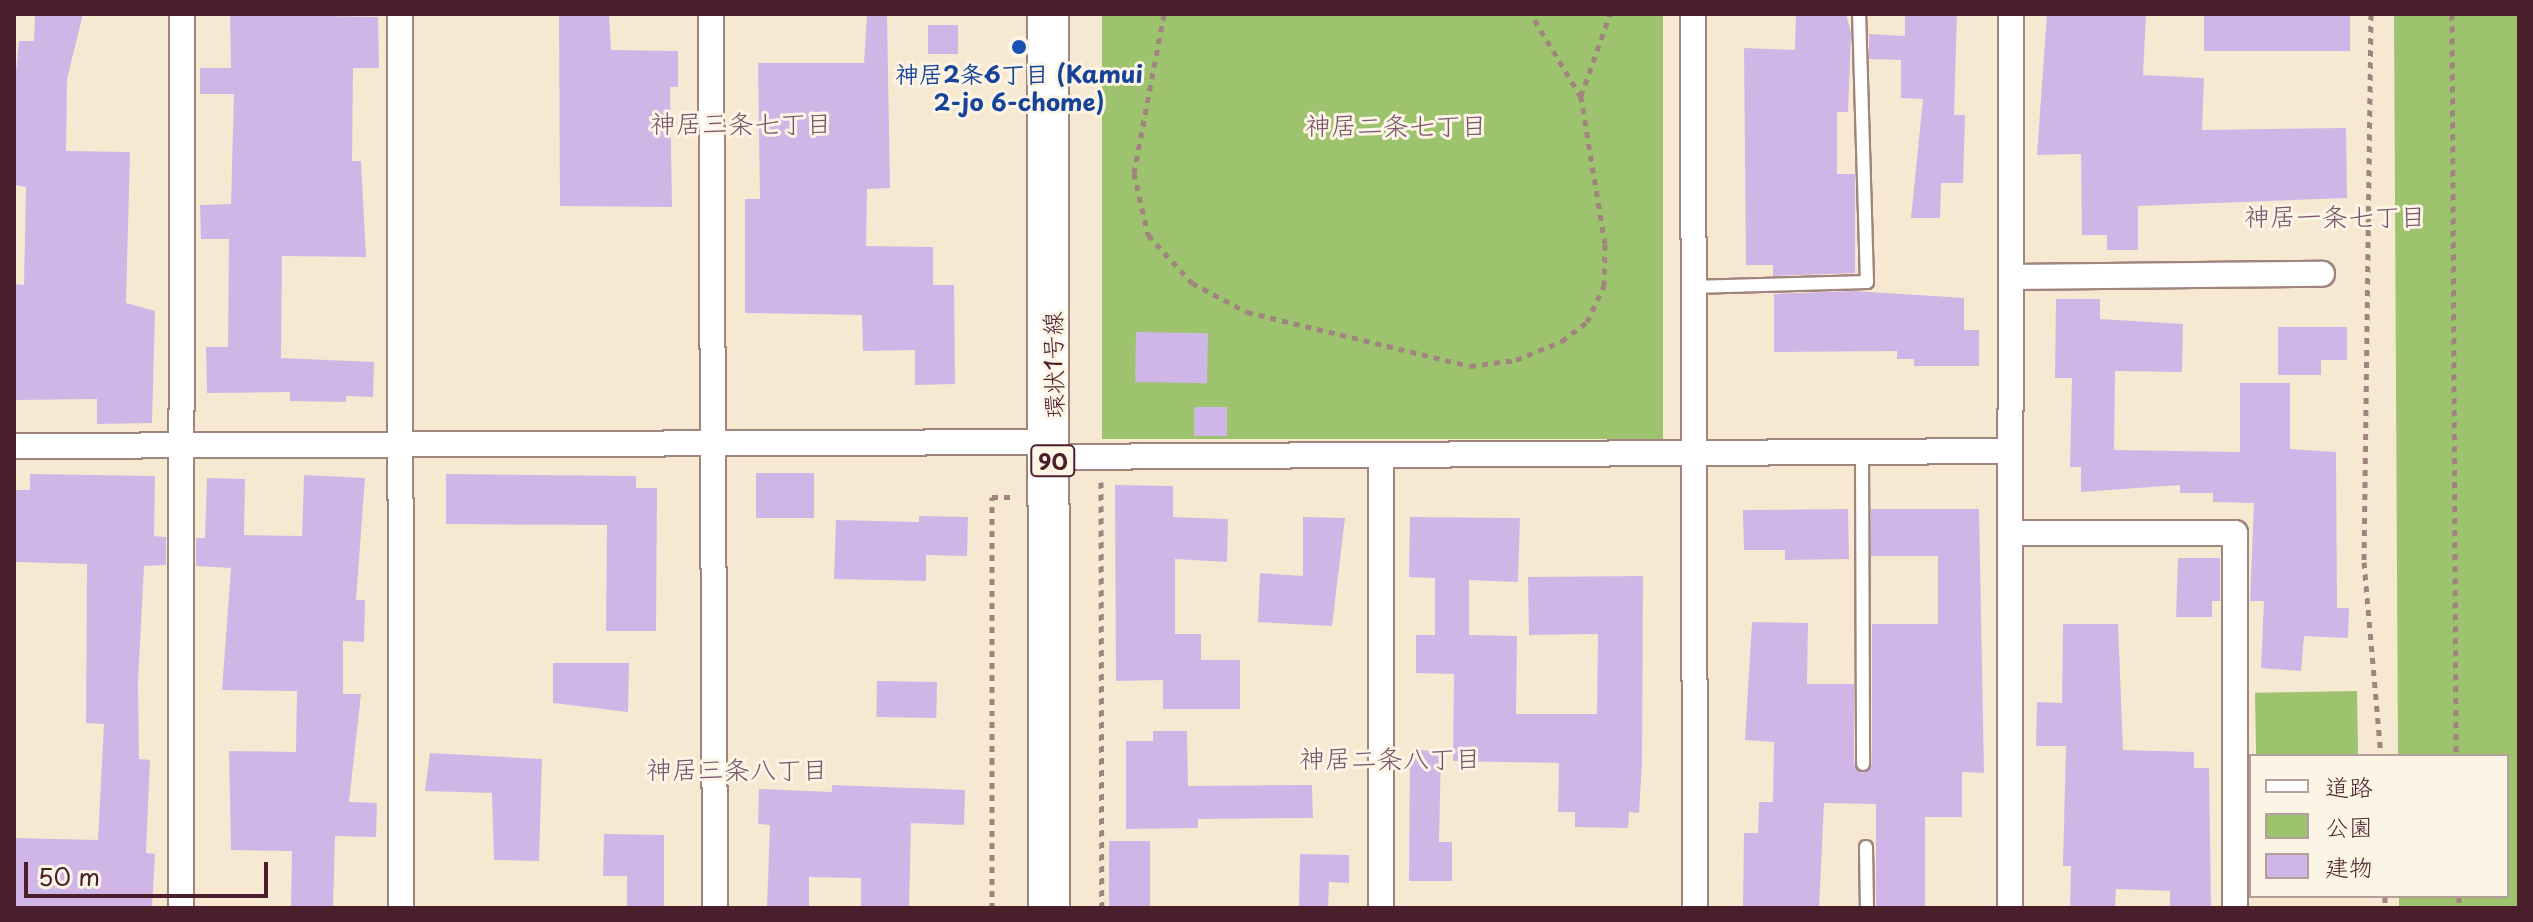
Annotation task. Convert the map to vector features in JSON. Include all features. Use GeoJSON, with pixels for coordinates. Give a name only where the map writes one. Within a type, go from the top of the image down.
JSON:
{"type":"FeatureCollection","features":[{"type":"Feature","properties":{"kind":"main road","name":"環状1号線"},"geometry":{"type":"LineString","coordinates":[[1048,14],[1054,450],[1049,908]]}},
{"type":"Feature","properties":{"kind":"street"},"geometry":{"type":"LineString","coordinates":[[181,908],[182,14]]}},
{"type":"Feature","properties":{"kind":"street"},"geometry":{"type":"LineString","coordinates":[[400,14],[401,908]]}},
{"type":"Feature","properties":{"kind":"street"},"geometry":{"type":"LineString","coordinates":[[711,14],[715,908]]}},
{"type":"Feature","properties":{"kind":"street"},"geometry":{"type":"LineString","coordinates":[[1693,14],[1695,908]]}},
{"type":"Feature","properties":{"kind":"street"},"geometry":{"type":"LineString","coordinates":[[2010,908],[2011,14]]}},
{"type":"Feature","properties":{"kind":"street"},"geometry":{"type":"LineString","coordinates":[[2011,277],[2322,274]]}},
{"type":"Feature","properties":{"kind":"street"},"geometry":{"type":"LineString","coordinates":[[14,446],[711,443],[1381,459],[2009,451]]}},
{"type":"Feature","properties":{"kind":"street"},"geometry":{"type":"LineString","coordinates":[[1381,459],[1381,908]]}},
{"type":"Feature","properties":{"kind":"street"},"geometry":{"type":"LineString","coordinates":[[2011,533],[2235,533],[2235,908]]}},
{"type":"Feature","properties":{"kind":"lane"},"geometry":{"type":"LineString","coordinates":[[1692,287],[1867,282],[1859,14]]}},
{"type":"Feature","properties":{"kind":"lane"},"geometry":{"type":"LineString","coordinates":[[1862,453],[1863,764]]}},
{"type":"Feature","properties":{"kind":"lane"},"geometry":{"type":"LineString","coordinates":[[1866,847],[1867,908]]}},
{"type":"Feature","properties":{"kind":"path"},"geometry":{"type":"LineString","coordinates":[[1164,14],[1134,173],[1148,235],[1192,283],[1247,312],[1470,366],[1516,360],[1562,341],[1587,322],[1604,286],[1605,244],[1581,97],[1531,14]]}},
{"type":"Feature","properties":{"kind":"path"},"geometry":{"type":"LineString","coordinates":[[1581,97],[1610,14]]}},
{"type":"Feature","properties":{"kind":"path"},"geometry":{"type":"LineString","coordinates":[[2371,14],[2364,562],[2381,754]]}},
{"type":"Feature","properties":{"kind":"path"},"geometry":{"type":"LineString","coordinates":[[2452,14],[2456,754]]}},
{"type":"Feature","properties":{"kind":"path"},"geometry":{"type":"LineString","coordinates":[[1101,472],[1102,908]]}},
{"type":"Feature","properties":{"kind":"path"},"geometry":{"type":"LineString","coordinates":[[992,497],[992,908]]}},
{"type":"Feature","properties":{"kind":"green space"},"geometry":{"type":"Polygon","coordinates":[[[1102,14],[1663,14],[1663,439],[1102,439],[1102,14]]]}},
{"type":"Feature","properties":{"kind":"green space"},"geometry":{"type":"Polygon","coordinates":[[[2394,14],[2519,14],[2519,908],[2399,908],[2399,898],[2509,898],[2509,754],[2398,754],[2394,14]]]}},
{"type":"Feature","properties":{"kind":"green space"},"geometry":{"type":"Polygon","coordinates":[[[2357,691],[2358,754],[2256,754],[2255,693],[2357,691]]]}},
{"type":"Feature","properties":{"kind":"building"},"geometry":{"type":"Polygon","coordinates":[[[35,14],[83,14],[67,79],[66,151],[130,152],[126,303],[155,311],[152,423],[97,424],[97,399],[14,400],[14,284],[24,285],[26,187],[14,185],[14,92],[19,41],[34,41],[35,14]]]}},
{"type":"Feature","properties":{"kind":"building"},"geometry":{"type":"Polygon","coordinates":[[[230,14],[378,17],[379,68],[353,68],[352,161],[361,161],[366,257],[282,256],[281,358],[374,362],[373,397],[346,396],[346,402],[290,401],[290,392],[207,393],[206,347],[228,347],[229,239],[201,239],[200,205],[231,204],[234,94],[200,94],[200,68],[231,68],[230,14]]]}},
{"type":"Feature","properties":{"kind":"building"},"geometry":{"type":"Polygon","coordinates":[[[559,14],[609,14],[611,50],[678,51],[678,87],[670,87],[672,207],[560,206],[559,14]]]}},
{"type":"Feature","properties":{"kind":"building"},"geometry":{"type":"Polygon","coordinates":[[[867,14],[887,14],[890,188],[867,189],[866,246],[933,247],[933,285],[954,285],[955,384],[915,385],[915,350],[863,351],[862,315],[745,313],[745,199],[760,199],[758,63],[864,63],[867,14]]]}},
{"type":"Feature","properties":{"kind":"building"},"geometry":{"type":"Polygon","coordinates":[[[1796,14],[1846,14],[1851,33],[1848,112],[1837,112],[1837,174],[1855,174],[1855,273],[1773,276],[1773,265],[1746,265],[1744,48],[1795,50],[1796,14]]]}},
{"type":"Feature","properties":{"kind":"building"},"geometry":{"type":"Polygon","coordinates":[[[1905,14],[1957,14],[1954,115],[1965,115],[1963,183],[1941,183],[1940,218],[1911,218],[1923,99],[1901,98],[1901,60],[1869,59],[1869,34],[1905,36],[1905,14]]]}},
{"type":"Feature","properties":{"kind":"building"},"geometry":{"type":"Polygon","coordinates":[[[2047,14],[2146,14],[2143,75],[2204,78],[2202,130],[2346,128],[2347,198],[2138,206],[2138,250],[2107,250],[2107,235],[2082,235],[2081,154],[2037,155],[2047,14]]]}},
{"type":"Feature","properties":{"kind":"building"},"geometry":{"type":"Polygon","coordinates":[[[2204,14],[2350,14],[2350,51],[2204,51],[2204,14]]]}},
{"type":"Feature","properties":{"kind":"building"},"geometry":{"type":"Polygon","coordinates":[[[928,25],[958,25],[958,54],[928,54],[928,25]]]}},
{"type":"Feature","properties":{"kind":"building"},"geometry":{"type":"Polygon","coordinates":[[[1855,291],[1964,298],[1964,330],[1979,330],[1979,366],[1914,366],[1914,359],[1897,359],[1897,351],[1774,352],[1774,294],[1855,291]]]}},
{"type":"Feature","properties":{"kind":"building"},"geometry":{"type":"Polygon","coordinates":[[[2056,299],[2100,299],[2100,319],[2183,324],[2182,372],[2115,371],[2114,450],[2240,452],[2240,383],[2290,383],[2290,449],[2336,452],[2337,608],[2349,608],[2348,638],[2304,636],[2301,671],[2261,668],[2264,601],[2250,601],[2254,503],[2213,502],[2213,493],[2180,493],[2180,485],[2081,492],[2081,467],[2070,467],[2072,378],[2055,378],[2056,299]]]}},
{"type":"Feature","properties":{"kind":"building"},"geometry":{"type":"Polygon","coordinates":[[[2278,327],[2347,327],[2347,360],[2321,360],[2321,375],[2278,375],[2278,327]]]}},
{"type":"Feature","properties":{"kind":"building"},"geometry":{"type":"Polygon","coordinates":[[[1136,332],[1208,333],[1207,383],[1135,382],[1136,332]]]}},
{"type":"Feature","properties":{"kind":"building"},"geometry":{"type":"Polygon","coordinates":[[[1194,407],[1227,407],[1227,436],[1194,436],[1194,407]]]}},
{"type":"Feature","properties":{"kind":"building"},"geometry":{"type":"Polygon","coordinates":[[[756,473],[814,473],[814,518],[756,518],[756,473]]]}},
{"type":"Feature","properties":{"kind":"building"},"geometry":{"type":"Polygon","coordinates":[[[30,474],[155,476],[154,536],[166,537],[166,565],[144,566],[138,682],[139,759],[150,760],[146,853],[155,854],[152,908],[14,908],[14,838],[98,840],[104,724],[86,723],[87,564],[14,562],[14,490],[30,490],[30,474]]]}},
{"type":"Feature","properties":{"kind":"building"},"geometry":{"type":"Polygon","coordinates":[[[446,474],[636,476],[636,488],[657,488],[656,631],[606,631],[607,525],[446,524],[446,474]]]}},
{"type":"Feature","properties":{"kind":"building"},"geometry":{"type":"Polygon","coordinates":[[[304,475],[365,478],[356,600],[365,600],[364,642],[343,641],[343,694],[361,694],[349,802],[377,803],[376,837],[335,836],[333,908],[291,908],[292,851],[231,850],[229,751],[296,752],[297,691],[222,690],[231,568],[196,566],[196,538],[205,538],[207,478],[245,479],[244,535],[302,536],[304,475]]]}},
{"type":"Feature","properties":{"kind":"building"},"geometry":{"type":"Polygon","coordinates":[[[1115,485],[1173,486],[1173,517],[1228,519],[1227,562],[1175,559],[1175,634],[1201,634],[1201,660],[1240,660],[1240,709],[1163,709],[1163,680],[1116,681],[1115,485]]]}},
{"type":"Feature","properties":{"kind":"building"},"geometry":{"type":"Polygon","coordinates":[[[1848,509],[1849,559],[1785,560],[1785,550],[1744,550],[1743,510],[1848,509]]]}},
{"type":"Feature","properties":{"kind":"building"},"geometry":{"type":"Polygon","coordinates":[[[1871,509],[1979,509],[1984,773],[1962,772],[1962,817],[1925,817],[1925,908],[1876,908],[1876,804],[1824,803],[1819,908],[1743,908],[1744,833],[1758,833],[1759,802],[1773,802],[1774,742],[1745,740],[1752,622],[1808,623],[1807,684],[1854,684],[1854,764],[1862,773],[1872,764],[1872,624],[1938,624],[1938,556],[1871,556],[1871,509]]]}},
{"type":"Feature","properties":{"kind":"building"},"geometry":{"type":"Polygon","coordinates":[[[919,516],[968,517],[967,556],[926,555],[926,581],[834,579],[836,520],[919,522],[919,516]]]}},
{"type":"Feature","properties":{"kind":"building"},"geometry":{"type":"Polygon","coordinates":[[[1303,517],[1345,518],[1332,626],[1258,622],[1260,573],[1303,576],[1303,517]]]}},
{"type":"Feature","properties":{"kind":"building"},"geometry":{"type":"Polygon","coordinates":[[[1410,517],[1520,518],[1518,582],[1469,580],[1469,635],[1517,636],[1516,714],[1597,714],[1598,634],[1529,635],[1528,577],[1643,576],[1642,765],[1639,813],[1629,812],[1628,828],[1575,827],[1575,812],[1558,812],[1559,763],[1453,761],[1454,674],[1416,673],[1416,635],[1435,635],[1435,578],[1409,577],[1410,517]]]}},
{"type":"Feature","properties":{"kind":"building"},"geometry":{"type":"Polygon","coordinates":[[[2178,558],[2220,558],[2220,601],[2212,601],[2212,617],[2176,617],[2178,558]]]}},
{"type":"Feature","properties":{"kind":"building"},"geometry":{"type":"Polygon","coordinates":[[[2063,624],[2118,624],[2123,750],[2194,752],[2194,768],[2209,768],[2211,908],[2170,908],[2170,891],[2116,889],[2115,908],[2070,908],[2071,866],[2063,866],[2066,746],[2036,746],[2037,702],[2062,703],[2063,624]]]}},
{"type":"Feature","properties":{"kind":"building"},"geometry":{"type":"Polygon","coordinates":[[[553,663],[629,663],[628,712],[553,703],[553,663]]]}},
{"type":"Feature","properties":{"kind":"building"},"geometry":{"type":"Polygon","coordinates":[[[877,681],[937,682],[936,718],[876,717],[877,681]]]}},
{"type":"Feature","properties":{"kind":"building"},"geometry":{"type":"Polygon","coordinates":[[[1153,731],[1187,731],[1188,786],[1312,785],[1313,818],[1198,819],[1198,828],[1126,829],[1126,741],[1153,741],[1153,731]]]}},
{"type":"Feature","properties":{"kind":"building"},"geometry":{"type":"Polygon","coordinates":[[[1410,750],[1441,751],[1439,842],[1452,842],[1452,881],[1409,881],[1410,750]]]}},
{"type":"Feature","properties":{"kind":"building"},"geometry":{"type":"Polygon","coordinates":[[[430,753],[542,759],[539,861],[494,860],[492,793],[425,791],[430,753]]]}},
{"type":"Feature","properties":{"kind":"building"},"geometry":{"type":"Polygon","coordinates":[[[832,785],[965,790],[964,825],[911,823],[909,908],[861,908],[861,878],[809,877],[809,908],[767,908],[770,825],[758,824],[759,789],[832,792],[832,785]]]}},
{"type":"Feature","properties":{"kind":"building"},"geometry":{"type":"Polygon","coordinates":[[[604,834],[664,835],[664,908],[627,908],[627,876],[603,876],[604,834]]]}},
{"type":"Feature","properties":{"kind":"building"},"geometry":{"type":"Polygon","coordinates":[[[1109,841],[1150,841],[1150,908],[1109,908],[1109,841]]]}},
{"type":"Feature","properties":{"kind":"building"},"geometry":{"type":"Polygon","coordinates":[[[1300,854],[1349,855],[1349,883],[1329,882],[1328,908],[1299,908],[1300,854]]]}},
{"type":"Feature","properties":{"kind":"place","name":"神居2条6丁目 (Kamui 2-jo 6-chome)"},"geometry":{"type":"Point","coordinates":[1019,47]}},
{"type":"Feature","properties":{"kind":"district","name":"神居三条七丁目"},"geometry":{"type":"Point","coordinates":[741,123]}},
{"type":"Feature","properties":{"kind":"district","name":"神居二条七丁目"},"geometry":{"type":"Point","coordinates":[1396,125]}},
{"type":"Feature","properties":{"kind":"district","name":"神居一条七丁目"},"geometry":{"type":"Point","coordinates":[2335,216]}},
{"type":"Feature","properties":{"kind":"district","name":"神居二条八丁目"},"geometry":{"type":"Point","coordinates":[1390,758]}},
{"type":"Feature","properties":{"kind":"district","name":"神居三条八丁目"},"geometry":{"type":"Point","coordinates":[737,769]}}]}
